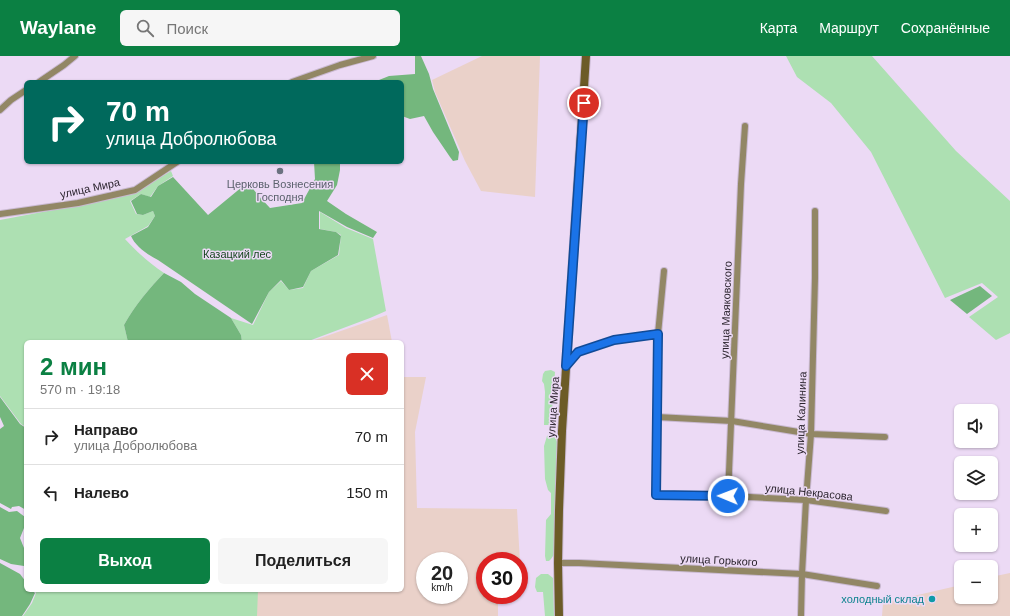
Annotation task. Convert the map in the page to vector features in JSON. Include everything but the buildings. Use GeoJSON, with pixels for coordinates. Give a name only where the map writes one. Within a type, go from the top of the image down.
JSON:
{"type":"FeatureCollection","features":[{"type":"Feature","properties":{"kind":"main road","name":"улица Мира"},"geometry":{"type":"LineString","coordinates":[[559,616],[558,563],[560,470],[586,56]]}},
{"type":"Feature","properties":{"kind":"street"},"geometry":{"type":"LineString","coordinates":[[41,80],[75,56]]}},
{"type":"Feature","properties":{"kind":"street"},"geometry":{"type":"LineString","coordinates":[[297,80],[340,64],[373,56]]}},
{"type":"Feature","properties":{"kind":"street"},"geometry":{"type":"LineString","coordinates":[[0,110],[24,91]]}},
{"type":"Feature","properties":{"kind":"street","name":"улица Маяковского"},"geometry":{"type":"LineString","coordinates":[[728,496],[741,184],[745,126]]}},
{"type":"Feature","properties":{"kind":"street","name":"улица Мира"},"geometry":{"type":"LineString","coordinates":[[0,214],[78,203],[135,190],[174,164]]}},
{"type":"Feature","properties":{"kind":"street","name":"улица Калинина"},"geometry":{"type":"LineString","coordinates":[[801,616],[806,500],[811,434],[815,278],[815,211]]}},
{"type":"Feature","properties":{"kind":"street"},"geometry":{"type":"LineString","coordinates":[[664,271],[658,334],[657,417],[732,420],[811,434],[885,437]]}},
{"type":"Feature","properties":{"kind":"street"},"geometry":{"type":"LineString","coordinates":[[566,366],[578,352],[614,340],[658,334]]}},
{"type":"Feature","properties":{"kind":"street","name":"улица Некрасова"},"geometry":{"type":"LineString","coordinates":[[657,417],[656,495],[728,496],[806,500],[886,511]]}},
{"type":"Feature","properties":{"kind":"street","name":"улица Горького"},"geometry":{"type":"LineString","coordinates":[[558,563],[802,574],[877,586]]}},
{"type":"Feature","properties":{"kind":"shaded area"},"geometry":{"type":"Polygon","coordinates":[[[482,56],[540,56],[535,197],[481,191],[465,161],[435,92],[432,80],[482,56]]]}},
{"type":"Feature","properties":{"kind":"shaded area"},"geometry":{"type":"Polygon","coordinates":[[[387,315],[392,340],[315,340],[387,315]]]}},
{"type":"Feature","properties":{"kind":"shaded area"},"geometry":{"type":"Polygon","coordinates":[[[404,377],[426,377],[415,432],[417,508],[517,509],[519,552],[476,552],[476,604],[498,604],[498,616],[253,616],[255,592],[404,592],[404,377]]]}},
{"type":"Feature","properties":{"kind":"shaded area"},"geometry":{"type":"Polygon","coordinates":[[[1010,573],[1010,616],[882,616],[883,603],[954,587],[954,604],[998,604],[998,576],[1010,573]]]}},
{"type":"Feature","properties":{"kind":"green space"},"geometry":{"type":"Polygon","coordinates":[[[415,56],[421,56],[459,152],[458,160],[453,161],[424,116],[410,119],[404,117],[404,80],[379,80],[389,76],[415,74],[415,56]]]}},
{"type":"Feature","properties":{"kind":"green space"},"geometry":{"type":"Polygon","coordinates":[[[786,56],[872,56],[956,151],[1010,201],[1010,333],[996,340],[969,317],[998,297],[982,283],[945,298],[871,152],[831,103],[797,77],[786,56]]]}},
{"type":"Feature","properties":{"kind":"green space","name":"Казацкий лес"},"geometry":{"type":"Polygon","coordinates":[[[314,164],[340,164],[337,185],[327,201],[377,232],[373,238],[347,227],[319,211],[319,229],[336,232],[341,236],[338,255],[311,271],[303,287],[289,290],[281,280],[269,292],[252,324],[146,253],[139,247],[131,236],[148,227],[155,216],[153,211],[143,215],[137,214],[131,201],[141,194],[151,197],[158,186],[173,177],[208,215],[248,182],[270,208],[302,203],[315,179],[314,164]]]}},
{"type":"Feature","properties":{"kind":"green space"},"geometry":{"type":"Polygon","coordinates":[[[171,171],[173,176],[158,186],[150,197],[141,194],[130,201],[136,214],[143,215],[153,211],[155,216],[148,226],[125,239],[143,257],[164,273],[142,298],[124,325],[128,340],[24,340],[24,426],[21,424],[0,396],[0,220],[95,202],[136,192],[171,171]]]}},
{"type":"Feature","properties":{"kind":"green space"},"geometry":{"type":"Polygon","coordinates":[[[320,212],[346,228],[373,239],[386,311],[311,340],[242,340],[241,335],[231,318],[253,325],[269,292],[281,281],[289,290],[303,288],[311,271],[339,255],[341,235],[336,232],[320,229],[320,212]]]}},
{"type":"Feature","properties":{"kind":"green space","name":"Казацкий лес"},"geometry":{"type":"Polygon","coordinates":[[[164,273],[181,282],[195,294],[231,318],[241,335],[242,340],[128,340],[124,325],[142,298],[164,273]]]}},
{"type":"Feature","properties":{"kind":"green space"},"geometry":{"type":"Polygon","coordinates":[[[980,286],[992,296],[967,314],[950,300],[980,286]]]}},
{"type":"Feature","properties":{"kind":"green space"},"geometry":{"type":"Polygon","coordinates":[[[551,370],[555,372],[551,425],[544,425],[545,392],[542,381],[545,371],[551,370]]]}},
{"type":"Feature","properties":{"kind":"green space"},"geometry":{"type":"Polygon","coordinates":[[[0,397],[20,424],[24,427],[24,509],[19,506],[12,507],[11,509],[0,503],[0,429],[4,426],[0,417],[0,397]]]}},
{"type":"Feature","properties":{"kind":"green space"},"geometry":{"type":"Polygon","coordinates":[[[551,434],[554,435],[557,442],[554,536],[555,553],[549,561],[546,561],[546,520],[551,514],[551,493],[548,490],[545,479],[544,446],[547,436],[551,434]]]}},
{"type":"Feature","properties":{"kind":"green space"},"geometry":{"type":"Polygon","coordinates":[[[0,507],[9,512],[17,511],[24,516],[24,528],[20,538],[24,548],[24,566],[11,564],[0,559],[0,507]]]}},
{"type":"Feature","properties":{"kind":"green space"},"geometry":{"type":"Polygon","coordinates":[[[0,563],[20,574],[24,579],[24,592],[35,593],[22,616],[0,616],[0,563]]]}},
{"type":"Feature","properties":{"kind":"green space"},"geometry":{"type":"Polygon","coordinates":[[[541,574],[548,574],[553,578],[554,616],[545,616],[543,592],[537,592],[535,587],[536,578],[541,574]]]}},
{"type":"Feature","properties":{"kind":"green space"},"geometry":{"type":"Polygon","coordinates":[[[35,592],[258,592],[257,616],[23,616],[32,603],[35,592]]]}},
{"type":"Feature","properties":{"kind":"place","name":"Церковь Вознесения Господня"},"geometry":{"type":"Point","coordinates":[280,171]}},
{"type":"Feature","properties":{"kind":"place","name":"холодный склад"},"geometry":{"type":"Point","coordinates":[932,599]}},
{"type":"Feature","properties":{"kind":"route"},"geometry":{"type":"LineString","coordinates":[[584,103],[566,366],[578,352],[614,340],[658,334],[656,495],[728,496]]}}]}
